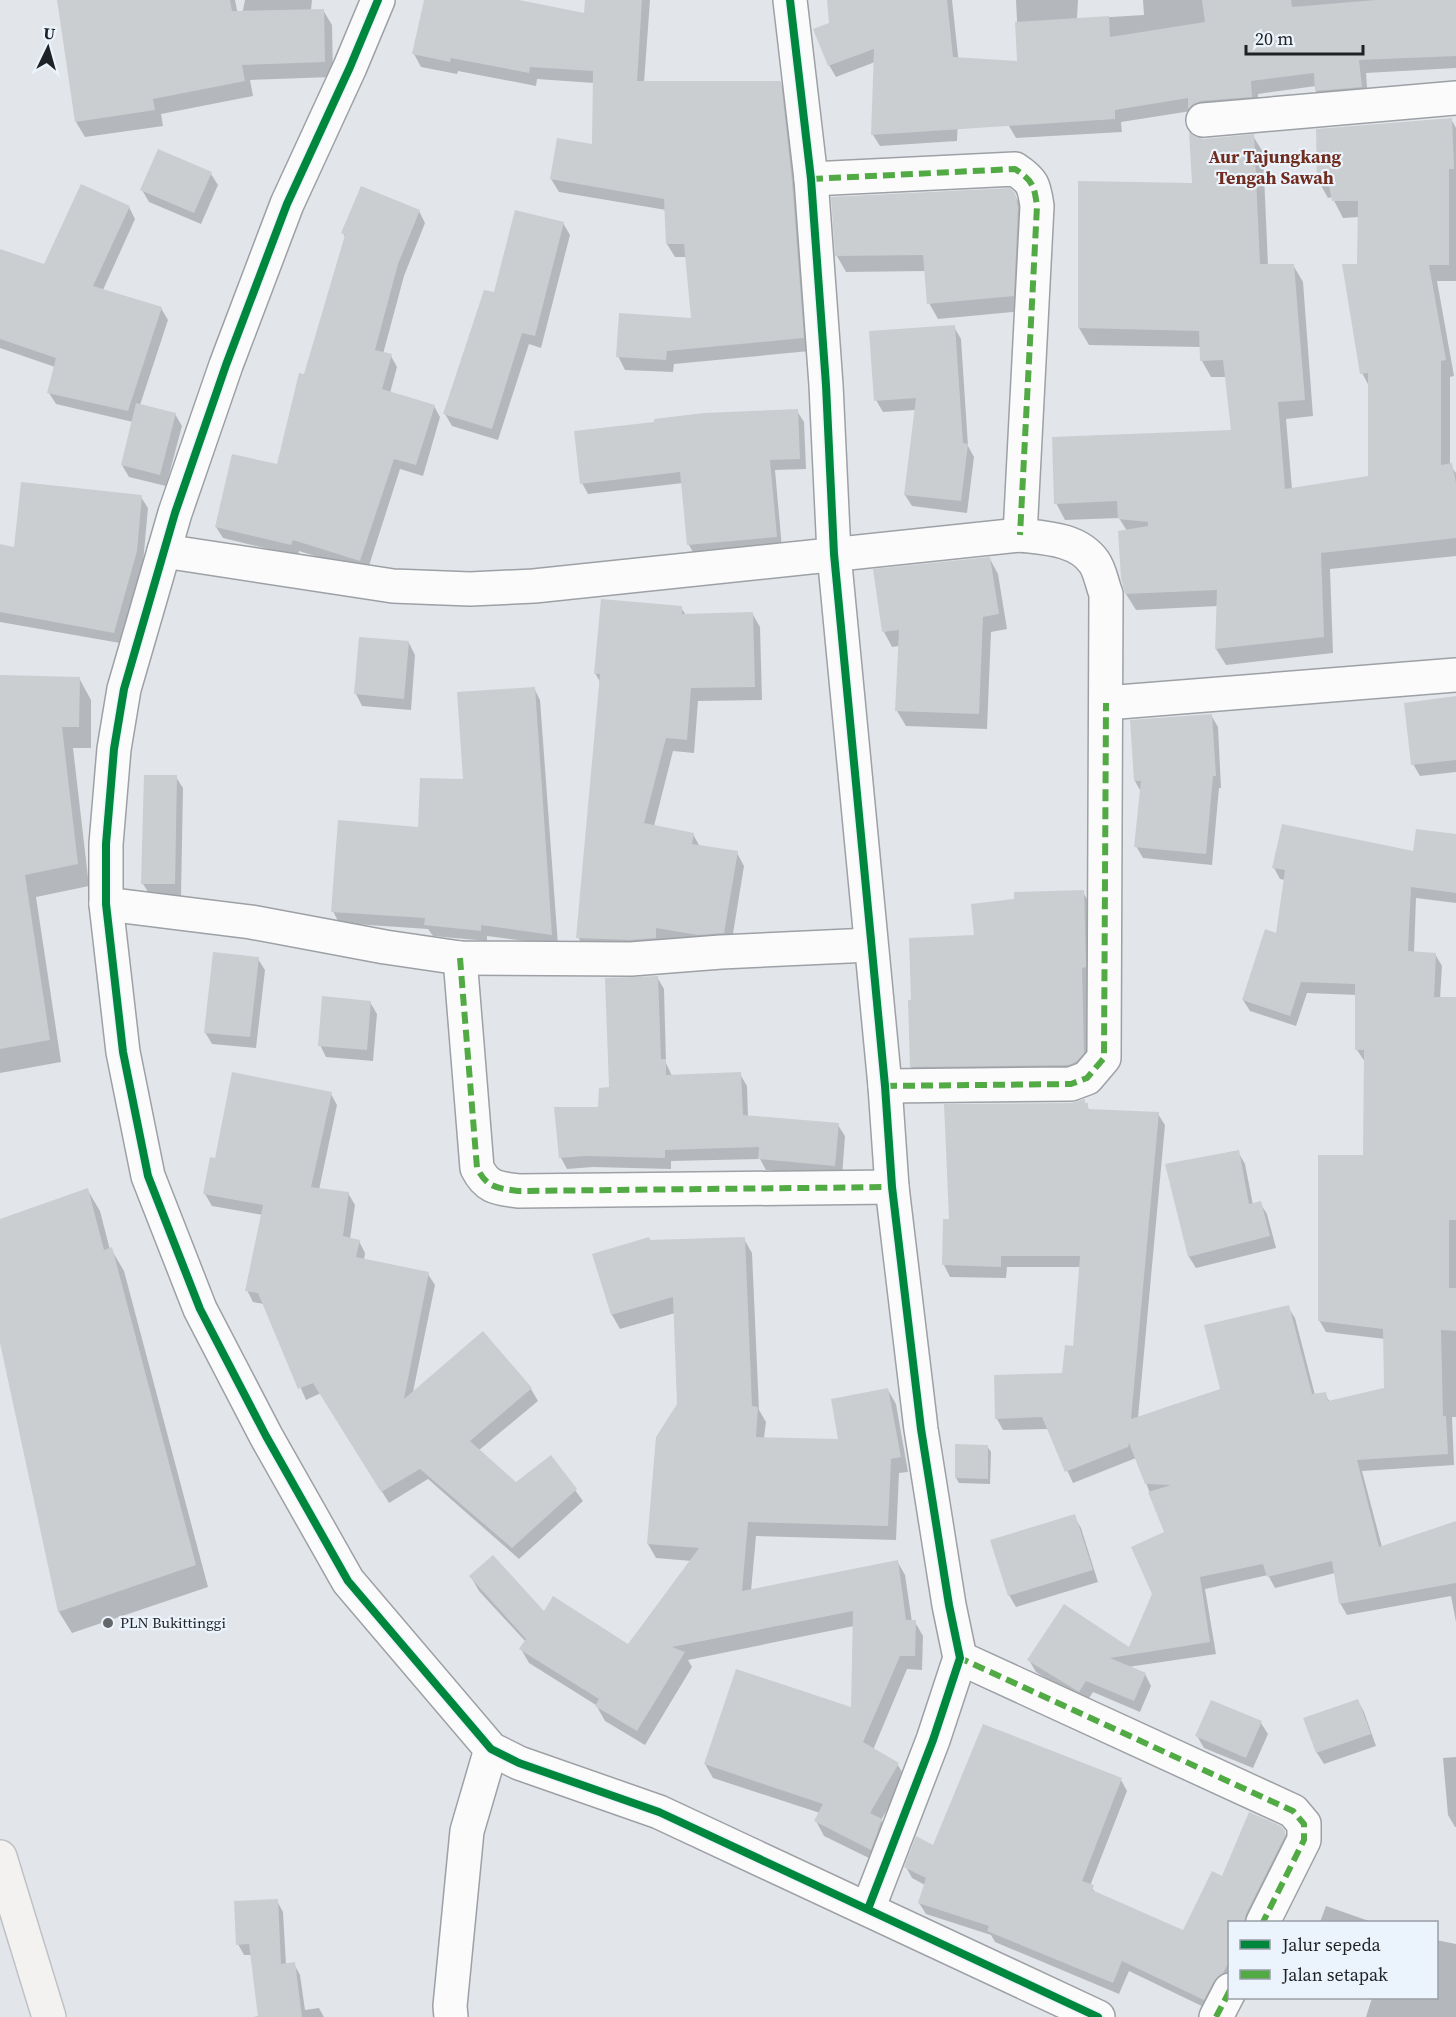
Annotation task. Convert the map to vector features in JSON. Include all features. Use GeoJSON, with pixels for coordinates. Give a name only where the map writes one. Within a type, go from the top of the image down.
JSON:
{"type":"FeatureCollection","features":[{"type":"Feature","properties":{"kind":"main road"},"geometry":{"type":"LineString","coordinates":[[2,1868],[49,2017]]}},
{"type":"Feature","properties":{"kind":"street"},"geometry":{"type":"LineString","coordinates":[[378,0],[283,214],[226,364],[175,513],[124,689],[116,739],[106,844],[106,904],[123,1052],[148,1176],[200,1309],[266,1436],[348,1581],[491,1749],[519,1763],[659,1812],[1098,2017]]}},
{"type":"Feature","properties":{"kind":"street"},"geometry":{"type":"LineString","coordinates":[[790,0],[811,179],[826,385],[834,554],[885,1086],[892,1187],[921,1429],[949,1605],[960,1658],[933,1740],[868,1909]]}},
{"type":"Feature","properties":{"kind":"street"},"geometry":{"type":"LineString","coordinates":[[1203,120],[1456,98]]}},
{"type":"Feature","properties":{"kind":"street"},"geometry":{"type":"LineString","coordinates":[[811,179],[1014,169],[1028,178],[1034,187],[1037,206],[1020,535]]}},
{"type":"Feature","properties":{"kind":"street"},"geometry":{"type":"LineString","coordinates":[[164,551],[393,586],[470,589],[534,586],[1020,535],[1073,544],[1094,562],[1106,594],[1104,1058],[1087,1078],[1071,1084],[885,1086]]}},
{"type":"Feature","properties":{"kind":"street"},"geometry":{"type":"LineString","coordinates":[[1106,703],[1456,675]]}},
{"type":"Feature","properties":{"kind":"street"},"geometry":{"type":"LineString","coordinates":[[106,904],[251,921],[385,947],[460,958],[631,959],[870,945]]}},
{"type":"Feature","properties":{"kind":"street"},"geometry":{"type":"LineString","coordinates":[[460,958],[477,1168],[483,1180],[496,1188],[518,1191],[892,1187]]}},
{"type":"Feature","properties":{"kind":"street"},"geometry":{"type":"LineString","coordinates":[[960,1658],[1293,1812],[1304,1824],[1304,1840],[1264,1921]]}},
{"type":"Feature","properties":{"kind":"street"},"geometry":{"type":"LineString","coordinates":[[451,2017],[450,2006],[467,1831],[491,1749]]}},
{"type":"Feature","properties":{"kind":"street"},"geometry":{"type":"LineString","coordinates":[[1216,2017],[1228,1994]]}},
{"type":"Feature","properties":{"kind":"building"},"geometry":{"type":"Polygon","coordinates":[[[57,0],[230,0],[232,11],[324,9],[325,62],[242,65],[245,81],[153,99],[155,110],[75,122],[57,0]]]}},
{"type":"Feature","properties":{"kind":"building"},"geometry":{"type":"Polygon","coordinates":[[[424,0],[519,0],[584,13],[585,0],[642,0],[637,81],[781,81],[792,181],[804,338],[667,351],[666,360],[616,357],[619,313],[691,318],[684,244],[666,244],[664,199],[550,179],[557,138],[592,144],[593,71],[530,67],[529,73],[451,58],[450,62],[412,54],[424,0]]]}},
{"type":"Feature","properties":{"kind":"building"},"geometry":{"type":"Polygon","coordinates":[[[827,0],[947,0],[953,57],[1017,61],[1015,22],[1109,16],[1110,37],[1205,22],[1202,0],[1291,0],[1292,7],[1376,0],[1456,0],[1456,56],[1359,60],[1362,87],[1315,91],[1314,73],[1251,81],[1252,97],[1201,101],[1188,109],[1188,98],[1115,110],[1115,119],[871,135],[874,49],[828,66],[813,29],[829,23],[827,0]]]}},
{"type":"Feature","properties":{"kind":"building"},"geometry":{"type":"Polygon","coordinates":[[[1452,118],[1454,169],[1449,169],[1449,265],[1429,265],[1446,360],[1441,361],[1441,465],[1452,463],[1456,483],[1456,538],[1321,553],[1324,637],[1215,649],[1217,590],[1125,594],[1121,578],[1118,531],[1148,526],[1148,522],[1118,519],[1117,501],[1054,504],[1052,437],[1231,430],[1223,360],[1200,361],[1199,331],[1078,328],[1078,181],[1192,183],[1189,132],[1204,139],[1254,134],[1260,264],[1294,264],[1305,400],[1278,402],[1285,489],[1368,476],[1368,373],[1360,374],[1342,264],[1357,264],[1358,201],[1332,201],[1328,181],[1317,182],[1316,129],[1452,118]]]}},
{"type":"Feature","properties":{"kind":"building"},"geometry":{"type":"Polygon","coordinates":[[[158,149],[212,172],[194,213],[140,190],[158,149]]]}},
{"type":"Feature","properties":{"kind":"building"},"geometry":{"type":"Polygon","coordinates":[[[81,184],[130,206],[93,286],[162,307],[128,411],[47,393],[56,358],[0,339],[0,249],[44,264],[81,184]]]}},
{"type":"Feature","properties":{"kind":"building"},"geometry":{"type":"Polygon","coordinates":[[[361,186],[420,210],[398,264],[375,350],[392,354],[382,389],[435,405],[416,465],[394,459],[360,561],[293,540],[291,545],[215,527],[232,454],[277,464],[299,373],[304,374],[345,235],[341,233],[361,186]]]}},
{"type":"Feature","properties":{"kind":"building"},"geometry":{"type":"Polygon","coordinates":[[[1010,188],[1015,193],[1018,207],[1014,296],[927,304],[923,255],[835,256],[831,197],[1010,188]]]}},
{"type":"Feature","properties":{"kind":"building"},"geometry":{"type":"Polygon","coordinates":[[[515,210],[564,222],[535,336],[522,333],[492,429],[443,414],[484,290],[494,292],[515,210]]]}},
{"type":"Feature","properties":{"kind":"building"},"geometry":{"type":"Polygon","coordinates":[[[955,325],[963,443],[968,444],[961,501],[904,495],[916,398],[874,401],[869,331],[955,325]]]}},
{"type":"Feature","properties":{"kind":"building"},"geometry":{"type":"Polygon","coordinates":[[[136,403],[176,413],[160,475],[121,465],[136,403]]]}},
{"type":"Feature","properties":{"kind":"building"},"geometry":{"type":"Polygon","coordinates":[[[798,409],[800,459],[770,460],[777,537],[687,545],[680,472],[580,484],[574,431],[654,422],[654,419],[704,413],[798,409]]]}},
{"type":"Feature","properties":{"kind":"building"},"geometry":{"type":"Polygon","coordinates":[[[21,482],[142,495],[137,551],[114,633],[0,612],[0,544],[14,547],[21,482]]]}},
{"type":"Feature","properties":{"kind":"building"},"geometry":{"type":"Polygon","coordinates":[[[990,557],[999,614],[983,617],[979,714],[895,711],[899,630],[882,632],[873,569],[990,557]]]}},
{"type":"Feature","properties":{"kind":"building"},"geometry":{"type":"Polygon","coordinates":[[[601,599],[682,606],[682,614],[753,612],[755,687],[691,688],[687,740],[666,738],[644,823],[694,833],[692,844],[738,851],[724,933],[698,935],[656,928],[656,938],[630,940],[576,938],[600,674],[594,674],[601,599]]]}},
{"type":"Feature","properties":{"kind":"building"},"geometry":{"type":"Polygon","coordinates":[[[359,637],[409,641],[404,699],[354,694],[359,637]]]}},
{"type":"Feature","properties":{"kind":"building"},"geometry":{"type":"Polygon","coordinates":[[[0,675],[80,677],[79,727],[62,727],[78,864],[25,875],[50,1040],[0,1049],[0,675]]]}},
{"type":"Feature","properties":{"kind":"building"},"geometry":{"type":"Polygon","coordinates":[[[535,687],[552,935],[481,925],[481,931],[424,925],[425,918],[331,912],[338,820],[418,827],[420,778],[463,779],[457,692],[535,687]]]}},
{"type":"Feature","properties":{"kind":"building"},"geometry":{"type":"Polygon","coordinates":[[[1456,696],[1456,760],[1411,765],[1404,703],[1456,696]]]}},
{"type":"Feature","properties":{"kind":"building"},"geometry":{"type":"Polygon","coordinates":[[[1212,714],[1216,776],[1213,776],[1206,854],[1134,847],[1141,781],[1134,781],[1130,720],[1212,714]]]}},
{"type":"Feature","properties":{"kind":"building"},"geometry":{"type":"Polygon","coordinates":[[[144,775],[177,775],[175,884],[141,884],[144,775]]]}},
{"type":"Feature","properties":{"kind":"building"},"geometry":{"type":"Polygon","coordinates":[[[1282,824],[1413,851],[1416,829],[1456,834],[1456,893],[1411,887],[1408,951],[1436,953],[1434,997],[1456,997],[1456,1220],[1449,1220],[1449,1288],[1456,1288],[1456,1331],[1441,1330],[1443,1416],[1446,1416],[1448,1454],[1357,1460],[1379,1547],[1456,1521],[1456,1583],[1339,1604],[1332,1561],[1267,1577],[1263,1564],[1200,1577],[1210,1642],[1110,1658],[1146,1673],[1134,1701],[1086,1681],[1079,1692],[1027,1660],[1064,1604],[1129,1647],[1152,1594],[1131,1547],[1164,1532],[1148,1492],[1171,1485],[1145,1484],[1129,1443],[1128,1447],[1065,1472],[1042,1417],[995,1419],[994,1375],[1062,1373],[1065,1345],[1073,1346],[1080,1256],[1001,1256],[1001,1267],[942,1265],[943,1219],[949,1219],[944,1104],[1071,1103],[1085,1099],[1088,1109],[1159,1112],[1131,1419],[1220,1389],[1204,1325],[1289,1305],[1312,1394],[1326,1392],[1328,1401],[1384,1388],[1383,1329],[1318,1321],[1318,1155],[1363,1155],[1364,1050],[1355,1050],[1355,984],[1301,982],[1290,1016],[1242,1000],[1265,929],[1276,933],[1285,870],[1272,868],[1282,824]]]}},
{"type":"Feature","properties":{"kind":"building"},"geometry":{"type":"Polygon","coordinates":[[[1084,890],[1086,967],[1082,968],[1084,1053],[1076,1062],[1068,1065],[910,1067],[909,938],[974,935],[971,904],[1014,899],[1014,892],[1084,890]]]}},
{"type":"Feature","properties":{"kind":"building"},"geometry":{"type":"Polygon","coordinates":[[[213,952],[259,957],[250,1037],[204,1033],[213,952]]]}},
{"type":"Feature","properties":{"kind":"building"},"geometry":{"type":"Polygon","coordinates":[[[658,976],[661,1059],[666,1059],[666,1075],[741,1072],[743,1115],[839,1123],[835,1166],[758,1159],[759,1147],[665,1150],[665,1158],[585,1156],[559,1158],[554,1107],[598,1107],[599,1088],[609,1087],[605,978],[658,976]]]}},
{"type":"Feature","properties":{"kind":"building"},"geometry":{"type":"Polygon","coordinates":[[[322,996],[371,1001],[367,1050],[318,1046],[322,996]]]}},
{"type":"Feature","properties":{"kind":"building"},"geometry":{"type":"Polygon","coordinates":[[[232,1072],[332,1092],[311,1187],[349,1192],[343,1236],[360,1240],[356,1257],[429,1272],[404,1399],[483,1331],[532,1388],[470,1441],[516,1482],[551,1455],[577,1489],[512,1548],[420,1469],[381,1492],[313,1383],[298,1389],[258,1293],[245,1291],[263,1205],[203,1194],[210,1157],[215,1158],[232,1072]]]}},
{"type":"Feature","properties":{"kind":"building"},"geometry":{"type":"Polygon","coordinates":[[[1239,1150],[1249,1204],[1261,1201],[1270,1236],[1188,1257],[1165,1164],[1239,1150]]]}},
{"type":"Feature","properties":{"kind":"building"},"geometry":{"type":"Polygon","coordinates":[[[88,1188],[104,1250],[112,1247],[196,1565],[58,1612],[0,1343],[0,1219],[88,1188]]]}},
{"type":"Feature","properties":{"kind":"building"},"geometry":{"type":"Polygon","coordinates":[[[649,1237],[650,1240],[745,1237],[752,1406],[758,1407],[756,1437],[838,1439],[831,1399],[888,1388],[901,1457],[891,1459],[888,1526],[748,1522],[742,1591],[898,1560],[906,1620],[916,1620],[915,1656],[900,1656],[863,1742],[899,1763],[870,1813],[882,1819],[871,1850],[814,1821],[823,1804],[704,1764],[736,1669],[851,1707],[853,1611],[672,1647],[685,1652],[637,1731],[595,1706],[599,1699],[519,1649],[526,1639],[469,1576],[493,1555],[544,1611],[553,1596],[628,1644],[699,1548],[647,1544],[656,1437],[677,1404],[673,1297],[611,1315],[592,1254],[649,1237]]]}},
{"type":"Feature","properties":{"kind":"building"},"geometry":{"type":"Polygon","coordinates":[[[955,1444],[988,1445],[988,1479],[955,1478],[955,1444]]]}},
{"type":"Feature","properties":{"kind":"building"},"geometry":{"type":"Polygon","coordinates":[[[1075,1514],[1093,1570],[1008,1596],[990,1540],[1075,1514]]]}},
{"type":"Feature","properties":{"kind":"building"},"geometry":{"type":"Polygon","coordinates":[[[1358,1699],[1371,1734],[1316,1753],[1303,1718],[1358,1699]]]}},
{"type":"Feature","properties":{"kind":"building"},"geometry":{"type":"Polygon","coordinates":[[[1211,1700],[1262,1721],[1246,1758],[1195,1736],[1211,1700]]]}},
{"type":"Feature","properties":{"kind":"building"},"geometry":{"type":"Polygon","coordinates":[[[983,1724],[1122,1778],[1082,1881],[1094,1885],[1092,1890],[1183,1930],[1212,1871],[1222,1876],[1249,1812],[1281,1826],[1285,1831],[1285,1836],[1244,1921],[1228,1921],[1228,1964],[1223,1973],[1214,1981],[1204,2000],[1122,1961],[1113,1983],[987,1931],[989,1926],[918,1903],[926,1878],[904,1867],[916,1836],[933,1845],[983,1724]]]}},
{"type":"Feature","properties":{"kind":"building"},"geometry":{"type":"Polygon","coordinates":[[[278,1899],[281,1964],[295,1962],[302,2017],[258,2017],[249,1944],[236,1945],[234,1901],[278,1899]]]}},
{"type":"Feature","properties":{"kind":"marked path"},"geometry":{"type":"LineString","coordinates":[[811,179],[1015,169],[1032,184],[1037,206],[1020,535]]}},
{"type":"Feature","properties":{"kind":"marked path"},"geometry":{"type":"LineString","coordinates":[[885,1086],[1071,1084],[1087,1078],[1104,1058],[1106,703]]}},
{"type":"Feature","properties":{"kind":"marked path"},"geometry":{"type":"LineString","coordinates":[[460,958],[477,1168],[485,1180],[493,1186],[518,1191],[892,1187]]}},
{"type":"Feature","properties":{"kind":"marked path"},"geometry":{"type":"LineString","coordinates":[[959,1661],[960,1658],[1293,1811],[1304,1824],[1304,1840],[1264,1921]]}},
{"type":"Feature","properties":{"kind":"marked path"},"geometry":{"type":"LineString","coordinates":[[1216,2017],[1228,1994]]}},
{"type":"Feature","properties":{"kind":"cycle path"},"geometry":{"type":"LineString","coordinates":[[378,0],[287,204],[226,365],[175,513],[124,689],[114,749],[106,844],[106,904],[123,1052],[148,1176],[200,1309],[266,1436],[348,1581],[491,1749],[519,1763],[659,1812],[1098,2017]]}},
{"type":"Feature","properties":{"kind":"cycle path"},"geometry":{"type":"LineString","coordinates":[[790,0],[811,179],[826,385],[834,554],[885,1086],[892,1187],[921,1429],[949,1605],[960,1658],[933,1740],[868,1909]]}},
{"type":"Feature","properties":{"kind":"place","name":"PLN Bukittinggi"},"geometry":{"type":"Point","coordinates":[108,1623]}},
{"type":"Feature","properties":{"kind":"district","name":"Aur Tajungkang Tengah Sawah"},"geometry":{"type":"Point","coordinates":[1275,167]}}]}
